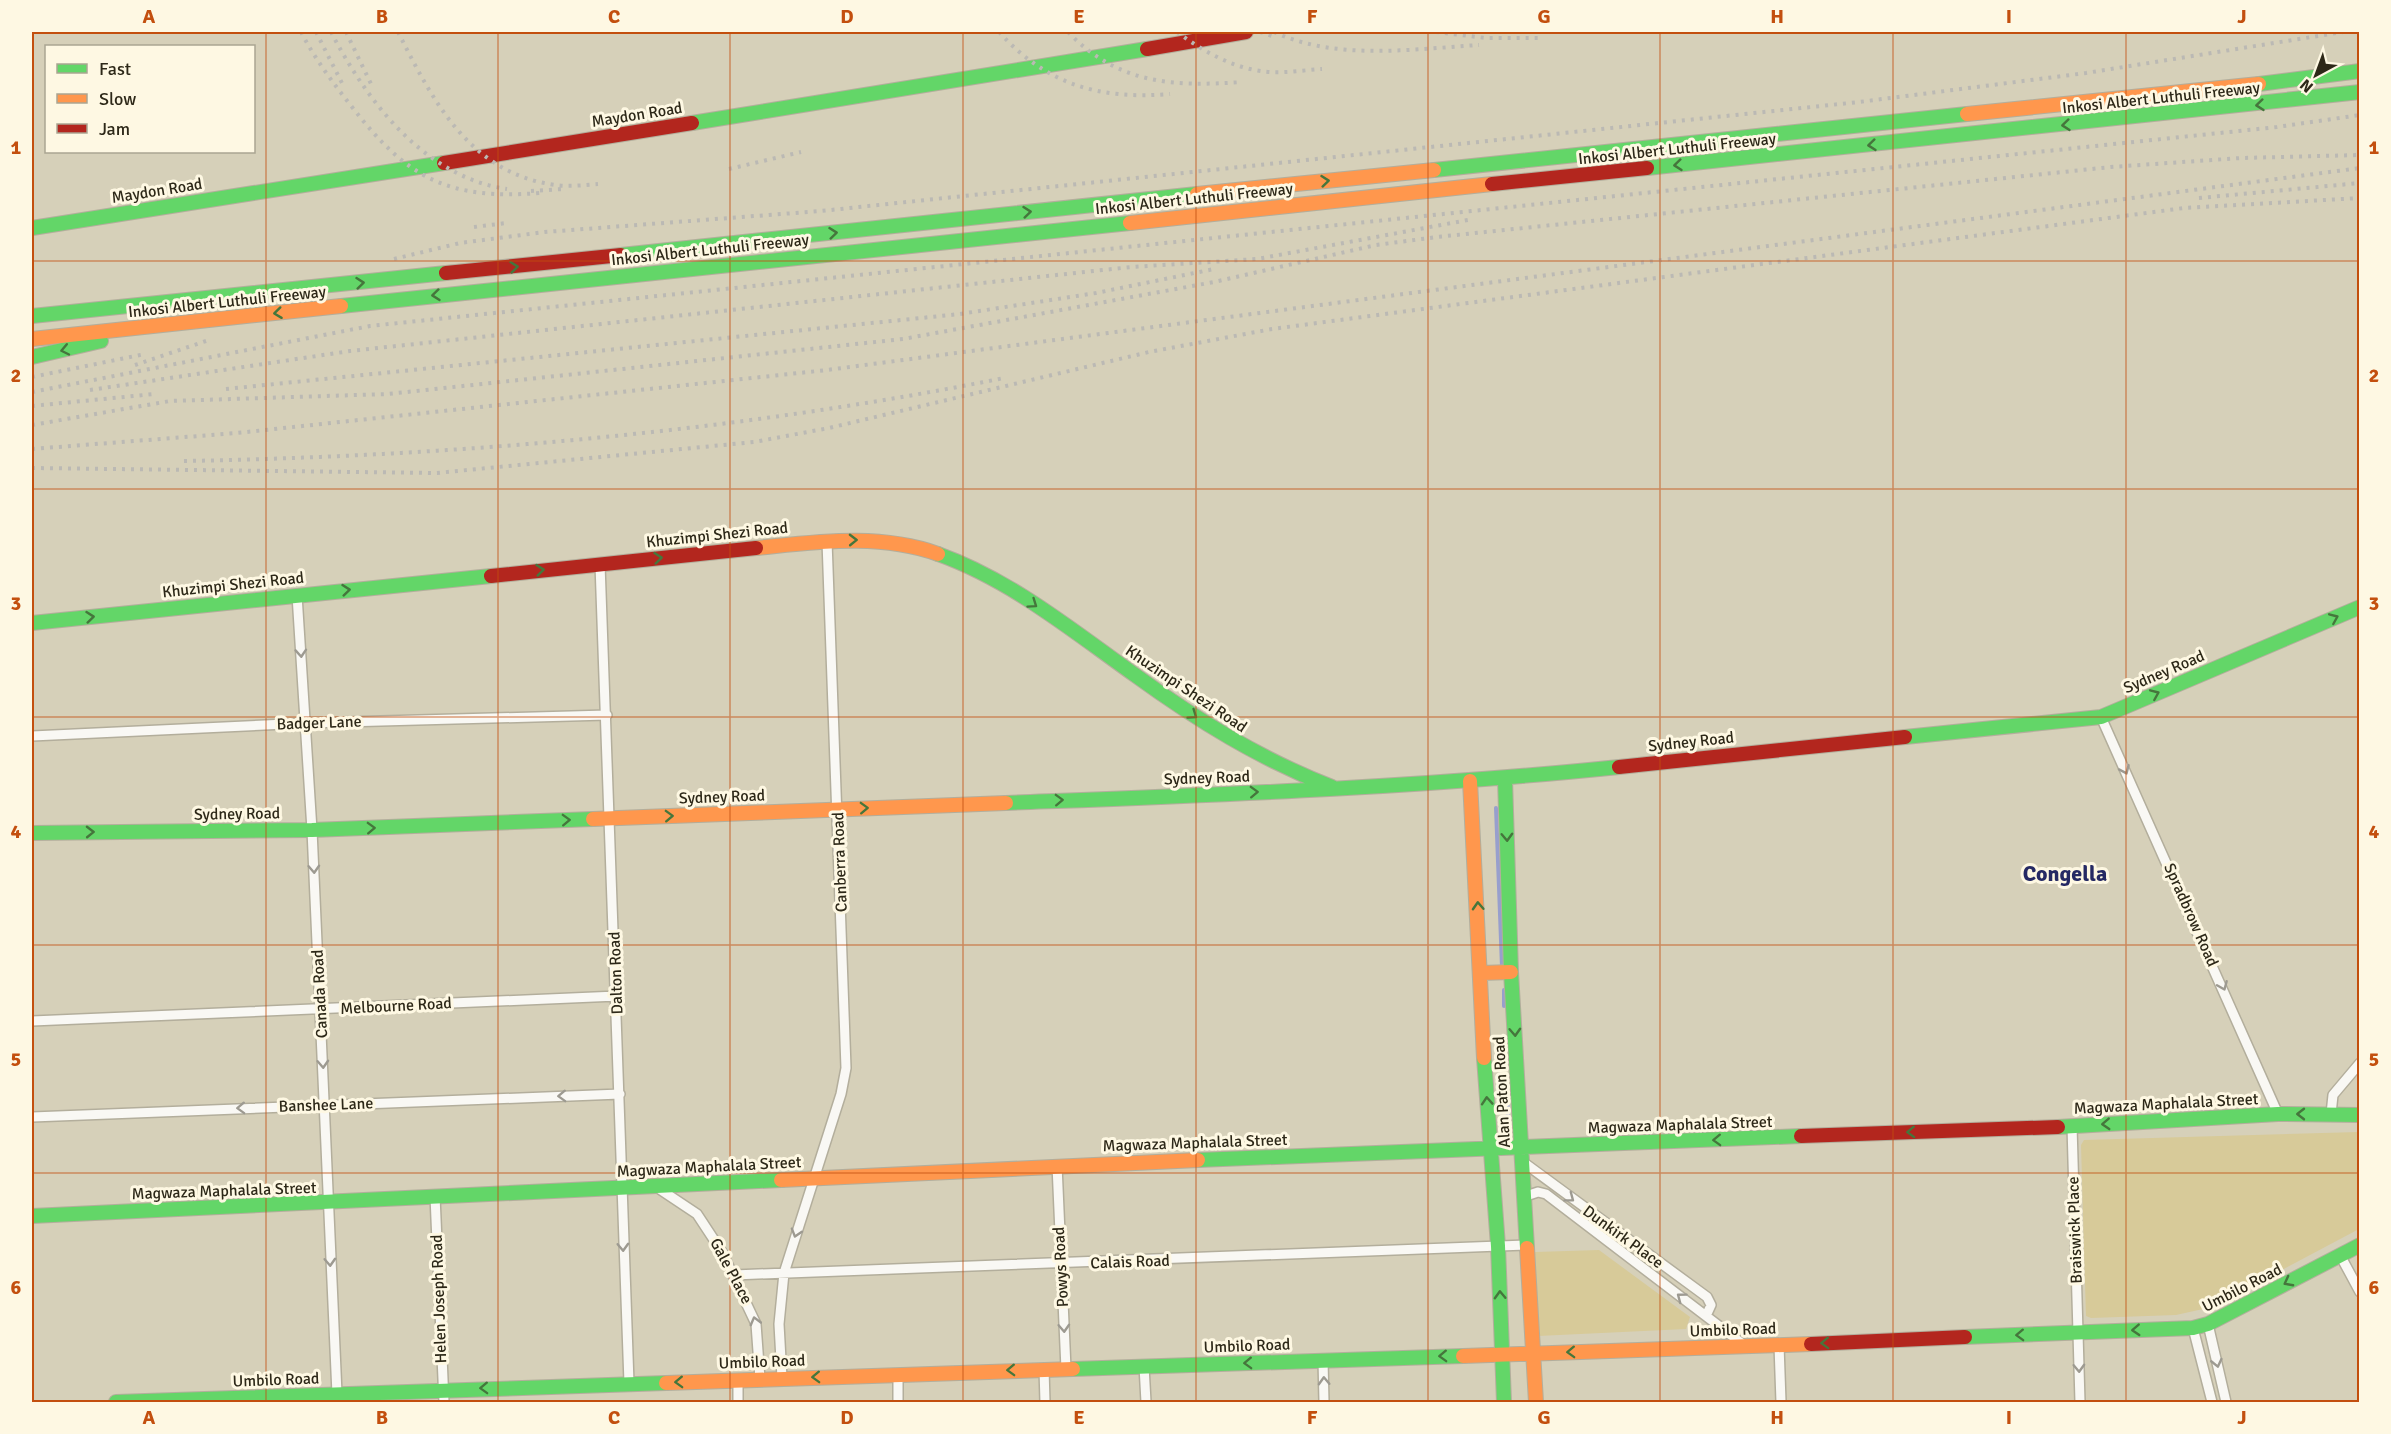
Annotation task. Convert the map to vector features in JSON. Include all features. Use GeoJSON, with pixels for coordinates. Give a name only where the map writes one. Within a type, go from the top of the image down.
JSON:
{"type":"FeatureCollection","features":[{"type":"Feature","properties":{"kind":"main road","name":"Maydon Road"},"geometry":{"type":"LineString","coordinates":[[32,228],[1040,68],[1246,32]]}},
{"type":"Feature","properties":{"kind":"main road","name":"Inkosi Albert Luthuli Freeway"},"geometry":{"type":"LineString","coordinates":[[32,316],[479,271],[2303,79],[2360,71]]}},
{"type":"Feature","properties":{"kind":"main road","name":"Inkosi Albert Luthuli Freeway"},"geometry":{"type":"LineString","coordinates":[[32,339],[2360,92]]}},
{"type":"Feature","properties":{"kind":"main road"},"geometry":{"type":"LineString","coordinates":[[32,304],[176,301]]}},
{"type":"Feature","properties":{"kind":"main road"},"geometry":{"type":"LineString","coordinates":[[32,357],[88,345],[137,329]]}},
{"type":"Feature","properties":{"kind":"main road","name":"Khuzimpi Shezi Road"},"geometry":{"type":"LineString","coordinates":[[32,623],[827,541],[861,540],[903,544],[939,554],[980,571],[1019,593],[1225,737],[1284,770],[1340,790]]}},
{"type":"Feature","properties":{"kind":"main road","name":"Sydney Road"},"geometry":{"type":"LineString","coordinates":[[32,833],[312,830],[1340,790],[1505,779],[2101,717],[2360,607]]}},
{"type":"Feature","properties":{"kind":"main road","name":"Alan Paton Road"},"geometry":{"type":"LineString","coordinates":[[1505,779],[1511,972],[1536,1402]]}},
{"type":"Feature","properties":{"kind":"main road","name":"Alan Paton Road"},"geometry":{"type":"LineString","coordinates":[[1470,781],[1490,1148],[1498,1246],[1504,1402]]}},
{"type":"Feature","properties":{"kind":"main road"},"geometry":{"type":"LineString","coordinates":[[1481,973],[1511,972]]}},
{"type":"Feature","properties":{"kind":"main road","name":"Magwaza Maphalala Street"},"geometry":{"type":"LineString","coordinates":[[32,1216],[657,1187],[1057,1165],[2072,1126],[2278,1114],[2360,1115]]}},
{"type":"Feature","properties":{"kind":"main road","name":"Umbilo Road"},"geometry":{"type":"LineString","coordinates":[[116,1402],[337,1394],[366,1398],[444,1396],[628,1383],[1779,1345],[2193,1328],[2208,1324],[2360,1245]]}},
{"type":"Feature","properties":{"kind":"street","name":"Canberra Road"},"geometry":{"type":"LineString","coordinates":[[814,1177],[842,1094],[846,1068],[827,541]]}},
{"type":"Feature","properties":{"kind":"street","name":"Dalton Road"},"geometry":{"type":"LineString","coordinates":[[600,564],[617,996],[620,1188],[628,1383]]}},
{"type":"Feature","properties":{"kind":"street","name":"Canada Road"},"geometry":{"type":"LineString","coordinates":[[297,595],[307,723],[326,1105],[337,1394]]}},
{"type":"Feature","properties":{"kind":"street","name":"Badger Lane"},"geometry":{"type":"LineString","coordinates":[[32,736],[307,723],[607,715]]}},
{"type":"Feature","properties":{"kind":"street","name":"Spradbrow Road"},"geometry":{"type":"LineString","coordinates":[[2101,717],[2278,1114]]}},
{"type":"Feature","properties":{"kind":"street","name":"Melbourne Road"},"geometry":{"type":"LineString","coordinates":[[32,1021],[617,996]]}},
{"type":"Feature","properties":{"kind":"street"},"geometry":{"type":"LineString","coordinates":[[2331,1114],[2333,1095],[2360,1064]]}},
{"type":"Feature","properties":{"kind":"street","name":"Banshee Lane"},"geometry":{"type":"LineString","coordinates":[[32,1117],[620,1094]]}},
{"type":"Feature","properties":{"kind":"street","name":"Braiswick Place"},"geometry":{"type":"LineString","coordinates":[[2072,1126],[2080,1402]]}},
{"type":"Feature","properties":{"kind":"street","name":"Dunkirk Place"},"geometry":{"type":"LineString","coordinates":[[1523,1162],[1709,1300],[1712,1305],[1706,1316]]}},
{"type":"Feature","properties":{"kind":"street","name":"Powys Road"},"geometry":{"type":"LineString","coordinates":[[1057,1165],[1066,1369]]}},
{"type":"Feature","properties":{"kind":"street","name":"Gale Place"},"geometry":{"type":"LineString","coordinates":[[782,1378],[779,1324],[784,1273],[814,1177]]}},
{"type":"Feature","properties":{"kind":"street","name":"Gale Place"},"geometry":{"type":"LineString","coordinates":[[657,1187],[697,1214],[709,1229],[734,1275],[756,1324],[760,1379]]}},
{"type":"Feature","properties":{"kind":"street"},"geometry":{"type":"LineString","coordinates":[[1523,1197],[1538,1192],[1546,1194],[1744,1345]]}},
{"type":"Feature","properties":{"kind":"street","name":"Helen Joseph Road"},"geometry":{"type":"LineString","coordinates":[[435,1196],[444,1396]]}},
{"type":"Feature","properties":{"kind":"street"},"geometry":{"type":"LineString","coordinates":[[1613,1246],[1621,1236]]}},
{"type":"Feature","properties":{"kind":"street","name":"Calais Road"},"geometry":{"type":"LineString","coordinates":[[734,1275],[1526,1245]]}},
{"type":"Feature","properties":{"kind":"street"},"geometry":{"type":"LineString","coordinates":[[1633,1261],[1641,1251]]}},
{"type":"Feature","properties":{"kind":"street"},"geometry":{"type":"LineString","coordinates":[[2340,1255],[2360,1292]]}},
{"type":"Feature","properties":{"kind":"street"},"geometry":{"type":"LineString","coordinates":[[2208,1324],[2226,1402]]}},
{"type":"Feature","properties":{"kind":"street"},"geometry":{"type":"LineString","coordinates":[[2193,1328],[2211,1399],[2223,1391]]}},
{"type":"Feature","properties":{"kind":"street"},"geometry":{"type":"LineString","coordinates":[[1779,1345],[1781,1402]]}},
{"type":"Feature","properties":{"kind":"street"},"geometry":{"type":"LineString","coordinates":[[1323,1360],[1324,1402]]}},
{"type":"Feature","properties":{"kind":"street"},"geometry":{"type":"LineString","coordinates":[[1144,1366],[1146,1402]]}},
{"type":"Feature","properties":{"kind":"street"},"geometry":{"type":"LineString","coordinates":[[1044,1369],[1046,1402]]}},
{"type":"Feature","properties":{"kind":"street"},"geometry":{"type":"LineString","coordinates":[[898,1374],[898,1402]]}},
{"type":"Feature","properties":{"kind":"street"},"geometry":{"type":"LineString","coordinates":[[738,1380],[738,1402]]}},
{"type":"Feature","properties":{"kind":"shaded area"},"geometry":{"type":"Polygon","coordinates":[[[2359,1132],[2359,1229],[2212,1307],[2176,1315],[2091,1318],[2086,1316],[2081,1145],[2084,1140],[2359,1132]]]}},
{"type":"Feature","properties":{"kind":"shaded area"},"geometry":{"type":"Polygon","coordinates":[[[1599,1250],[1690,1317],[1686,1329],[1538,1336],[1535,1252],[1599,1250]]]}},
{"type":"Feature","properties":{"kind":"waterway"},"geometry":{"type":"LineString","coordinates":[[1496,808],[1502,967]]}},
{"type":"Feature","properties":{"kind":"waterway"},"geometry":{"type":"LineString","coordinates":[[1504,990],[1504,1006]]}},
{"type":"Feature","properties":{"kind":"waterway"},"geometry":{"type":"LineString","coordinates":[[1507,1097],[1508,1117]]}},
{"type":"Feature","properties":{"kind":"railway"},"geometry":{"type":"LineString","coordinates":[[301,32],[325,71],[372,132],[412,168],[433,180],[455,188],[480,193],[540,193]]}},
{"type":"Feature","properties":{"kind":"railway"},"geometry":{"type":"LineString","coordinates":[[316,32],[343,85]]}},
{"type":"Feature","properties":{"kind":"railway"},"geometry":{"type":"LineString","coordinates":[[331,32],[362,84],[401,132],[424,152],[450,169],[477,182],[507,189]]}},
{"type":"Feature","properties":{"kind":"railway"},"geometry":{"type":"LineString","coordinates":[[346,32],[373,88]]}},
{"type":"Feature","properties":{"kind":"railway"},"geometry":{"type":"LineString","coordinates":[[398,32],[441,108],[477,150],[500,166],[526,178],[561,186],[598,184]]}},
{"type":"Feature","properties":{"kind":"railway"},"geometry":{"type":"LineString","coordinates":[[999,32],[1036,65],[1076,85],[1120,94],[1170,94]]}},
{"type":"Feature","properties":{"kind":"railway"},"geometry":{"type":"LineString","coordinates":[[1068,32],[1087,49],[1127,72],[1170,82],[1193,84],[1242,82]]}},
{"type":"Feature","properties":{"kind":"railway"},"geometry":{"type":"LineString","coordinates":[[1177,32],[1209,53],[1245,68],[1276,72],[1322,69]]}},
{"type":"Feature","properties":{"kind":"railway"},"geometry":{"type":"LineString","coordinates":[[1260,32],[1272,36]]}},
{"type":"Feature","properties":{"kind":"railway"},"geometry":{"type":"LineString","coordinates":[[1274,32],[1298,41],[1349,50],[1375,51],[1479,45]]}},
{"type":"Feature","properties":{"kind":"railway"},"geometry":{"type":"LineString","coordinates":[[1436,32],[1486,38],[1539,38]]}},
{"type":"Feature","properties":{"kind":"railway"},"geometry":{"type":"LineString","coordinates":[[394,259],[460,243],[545,232],[821,211],[1859,102],[2086,73],[2343,32]]}},
{"type":"Feature","properties":{"kind":"railway"},"geometry":{"type":"LineString","coordinates":[[32,392],[370,326],[2277,127],[2360,115]]}},
{"type":"Feature","properties":{"kind":"railway"},"geometry":{"type":"LineString","coordinates":[[729,169],[801,152]]}},
{"type":"Feature","properties":{"kind":"railway"},"geometry":{"type":"LineString","coordinates":[[32,425],[170,401],[388,394],[903,339],[1214,282],[1376,245],[1437,237],[2111,167],[2241,158],[2360,155]]}},
{"type":"Feature","properties":{"kind":"railway"},"geometry":{"type":"LineString","coordinates":[[32,449],[237,433],[827,370],[2360,168]]}},
{"type":"Feature","properties":{"kind":"railway"},"geometry":{"type":"LineString","coordinates":[[2199,198],[2360,183]]}},
{"type":"Feature","properties":{"kind":"railway"},"geometry":{"type":"LineString","coordinates":[[531,191],[564,189]]}},
{"type":"Feature","properties":{"kind":"railway"},"geometry":{"type":"LineString","coordinates":[[32,468],[437,473],[754,442],[829,428],[1149,352],[1272,329],[2184,208],[2360,198]]}},
{"type":"Feature","properties":{"kind":"railway"},"geometry":{"type":"LineString","coordinates":[[90,390],[350,351],[1131,267],[1257,259],[1468,220]]}},
{"type":"Feature","properties":{"kind":"railway"},"geometry":{"type":"LineString","coordinates":[[474,227],[506,223]]}},
{"type":"Feature","properties":{"kind":"railway"},"geometry":{"type":"LineString","coordinates":[[226,389],[960,314],[1096,293],[1214,269]]}},
{"type":"Feature","properties":{"kind":"railway"},"geometry":{"type":"LineString","coordinates":[[135,365],[209,340]]}},
{"type":"Feature","properties":{"kind":"railway"},"geometry":{"type":"LineString","coordinates":[[32,377],[145,354]]}},
{"type":"Feature","properties":{"kind":"railway"},"geometry":{"type":"LineString","coordinates":[[184,461],[390,454],[596,438],[801,413],[1004,378]]}},
{"type":"Feature","properties":{"kind":"railway"},"geometry":{"type":"LineString","coordinates":[[32,406],[154,394]]}},
{"type":"Feature","properties":{"kind":"traffic: fast"},"geometry":{"type":"LineString","coordinates":[[692,123],[1147,49]]}},
{"type":"Feature","properties":{"kind":"traffic: fast"},"geometry":{"type":"LineString","coordinates":[[2259,84],[2360,71]]}},
{"type":"Feature","properties":{"kind":"traffic: fast"},"geometry":{"type":"LineString","coordinates":[[1647,168],[2360,92]]}},
{"type":"Feature","properties":{"kind":"traffic: fast"},"geometry":{"type":"LineString","coordinates":[[1434,170],[1967,114]]}},
{"type":"Feature","properties":{"kind":"traffic: fast"},"geometry":{"type":"LineString","coordinates":[[32,228],[444,163]]}},
{"type":"Feature","properties":{"kind":"traffic: fast"},"geometry":{"type":"LineString","coordinates":[[621,255],[1197,194]]}},
{"type":"Feature","properties":{"kind":"traffic: fast"},"geometry":{"type":"LineString","coordinates":[[341,306],[1130,223]]}},
{"type":"Feature","properties":{"kind":"traffic: fast"},"geometry":{"type":"LineString","coordinates":[[32,316],[446,273]]}},
{"type":"Feature","properties":{"kind":"traffic: fast"},"geometry":{"type":"LineString","coordinates":[[32,357],[101,341]]}},
{"type":"Feature","properties":{"kind":"traffic: fast"},"geometry":{"type":"LineString","coordinates":[[938,554],[965,565],[1016,592],[1206,723],[1254,751],[1332,787]]}},
{"type":"Feature","properties":{"kind":"traffic: fast"},"geometry":{"type":"LineString","coordinates":[[32,623],[491,576]]}},
{"type":"Feature","properties":{"kind":"traffic: fast"},"geometry":{"type":"LineString","coordinates":[[1905,737],[2101,717],[2360,607]]}},
{"type":"Feature","properties":{"kind":"traffic: fast"},"geometry":{"type":"LineString","coordinates":[[1006,803],[1389,786],[1619,767]]}},
{"type":"Feature","properties":{"kind":"traffic: fast"},"geometry":{"type":"LineString","coordinates":[[1505,779],[1511,972],[1527,1248]]}},
{"type":"Feature","properties":{"kind":"traffic: fast"},"geometry":{"type":"LineString","coordinates":[[32,833],[312,830],[593,819]]}},
{"type":"Feature","properties":{"kind":"traffic: fast"},"geometry":{"type":"LineString","coordinates":[[1484,1058],[1498,1246],[1504,1402]]}},
{"type":"Feature","properties":{"kind":"traffic: fast"},"geometry":{"type":"LineString","coordinates":[[2058,1127],[2278,1114],[2360,1115]]}},
{"type":"Feature","properties":{"kind":"traffic: fast"},"geometry":{"type":"LineString","coordinates":[[1198,1160],[1801,1136]]}},
{"type":"Feature","properties":{"kind":"traffic: fast"},"geometry":{"type":"LineString","coordinates":[[32,1216],[781,1180]]}},
{"type":"Feature","properties":{"kind":"traffic: fast"},"geometry":{"type":"LineString","coordinates":[[1965,1337],[2193,1328],[2208,1324],[2360,1245]]}},
{"type":"Feature","properties":{"kind":"traffic: fast"},"geometry":{"type":"LineString","coordinates":[[1073,1369],[1463,1356]]}},
{"type":"Feature","properties":{"kind":"traffic: fast"},"geometry":{"type":"LineString","coordinates":[[116,1402],[666,1383]]}},
{"type":"Feature","properties":{"kind":"traffic: slow"},"geometry":{"type":"LineString","coordinates":[[1967,114],[2259,84]]}},
{"type":"Feature","properties":{"kind":"traffic: slow"},"geometry":{"type":"LineString","coordinates":[[1197,194],[1434,170]]}},
{"type":"Feature","properties":{"kind":"traffic: slow"},"geometry":{"type":"LineString","coordinates":[[1130,223],[1492,184]]}},
{"type":"Feature","properties":{"kind":"traffic: slow"},"geometry":{"type":"LineString","coordinates":[[32,339],[341,306]]}},
{"type":"Feature","properties":{"kind":"traffic: slow"},"geometry":{"type":"LineString","coordinates":[[756,548],[871,541],[916,547],[938,554]]}},
{"type":"Feature","properties":{"kind":"traffic: slow"},"geometry":{"type":"LineString","coordinates":[[1470,781],[1484,1058]]}},
{"type":"Feature","properties":{"kind":"traffic: slow"},"geometry":{"type":"LineString","coordinates":[[593,819],[1006,803]]}},
{"type":"Feature","properties":{"kind":"traffic: slow"},"geometry":{"type":"LineString","coordinates":[[1481,973],[1511,972]]}},
{"type":"Feature","properties":{"kind":"traffic: slow"},"geometry":{"type":"LineString","coordinates":[[781,1180],[1198,1160]]}},
{"type":"Feature","properties":{"kind":"traffic: slow"},"geometry":{"type":"LineString","coordinates":[[1527,1248],[1536,1402]]}},
{"type":"Feature","properties":{"kind":"traffic: slow"},"geometry":{"type":"LineString","coordinates":[[1463,1356],[1811,1344]]}},
{"type":"Feature","properties":{"kind":"traffic: slow"},"geometry":{"type":"LineString","coordinates":[[666,1383],[1073,1369]]}},
{"type":"Feature","properties":{"kind":"traffic: jam"},"geometry":{"type":"LineString","coordinates":[[1147,49],[1246,32]]}},
{"type":"Feature","properties":{"kind":"traffic: jam"},"geometry":{"type":"LineString","coordinates":[[444,163],[692,123]]}},
{"type":"Feature","properties":{"kind":"traffic: jam"},"geometry":{"type":"LineString","coordinates":[[1492,184],[1647,168]]}},
{"type":"Feature","properties":{"kind":"traffic: jam"},"geometry":{"type":"LineString","coordinates":[[446,273],[621,255]]}},
{"type":"Feature","properties":{"kind":"traffic: jam"},"geometry":{"type":"LineString","coordinates":[[491,576],[756,548]]}},
{"type":"Feature","properties":{"kind":"traffic: jam"},"geometry":{"type":"LineString","coordinates":[[1619,767],[1905,737]]}},
{"type":"Feature","properties":{"kind":"traffic: jam"},"geometry":{"type":"LineString","coordinates":[[1801,1136],[2058,1127]]}},
{"type":"Feature","properties":{"kind":"traffic: jam"},"geometry":{"type":"LineString","coordinates":[[1811,1344],[1965,1337]]}},
{"type":"Feature","properties":{"kind":"district","name":"Congella"},"geometry":{"type":"Point","coordinates":[2065,873]}}]}
